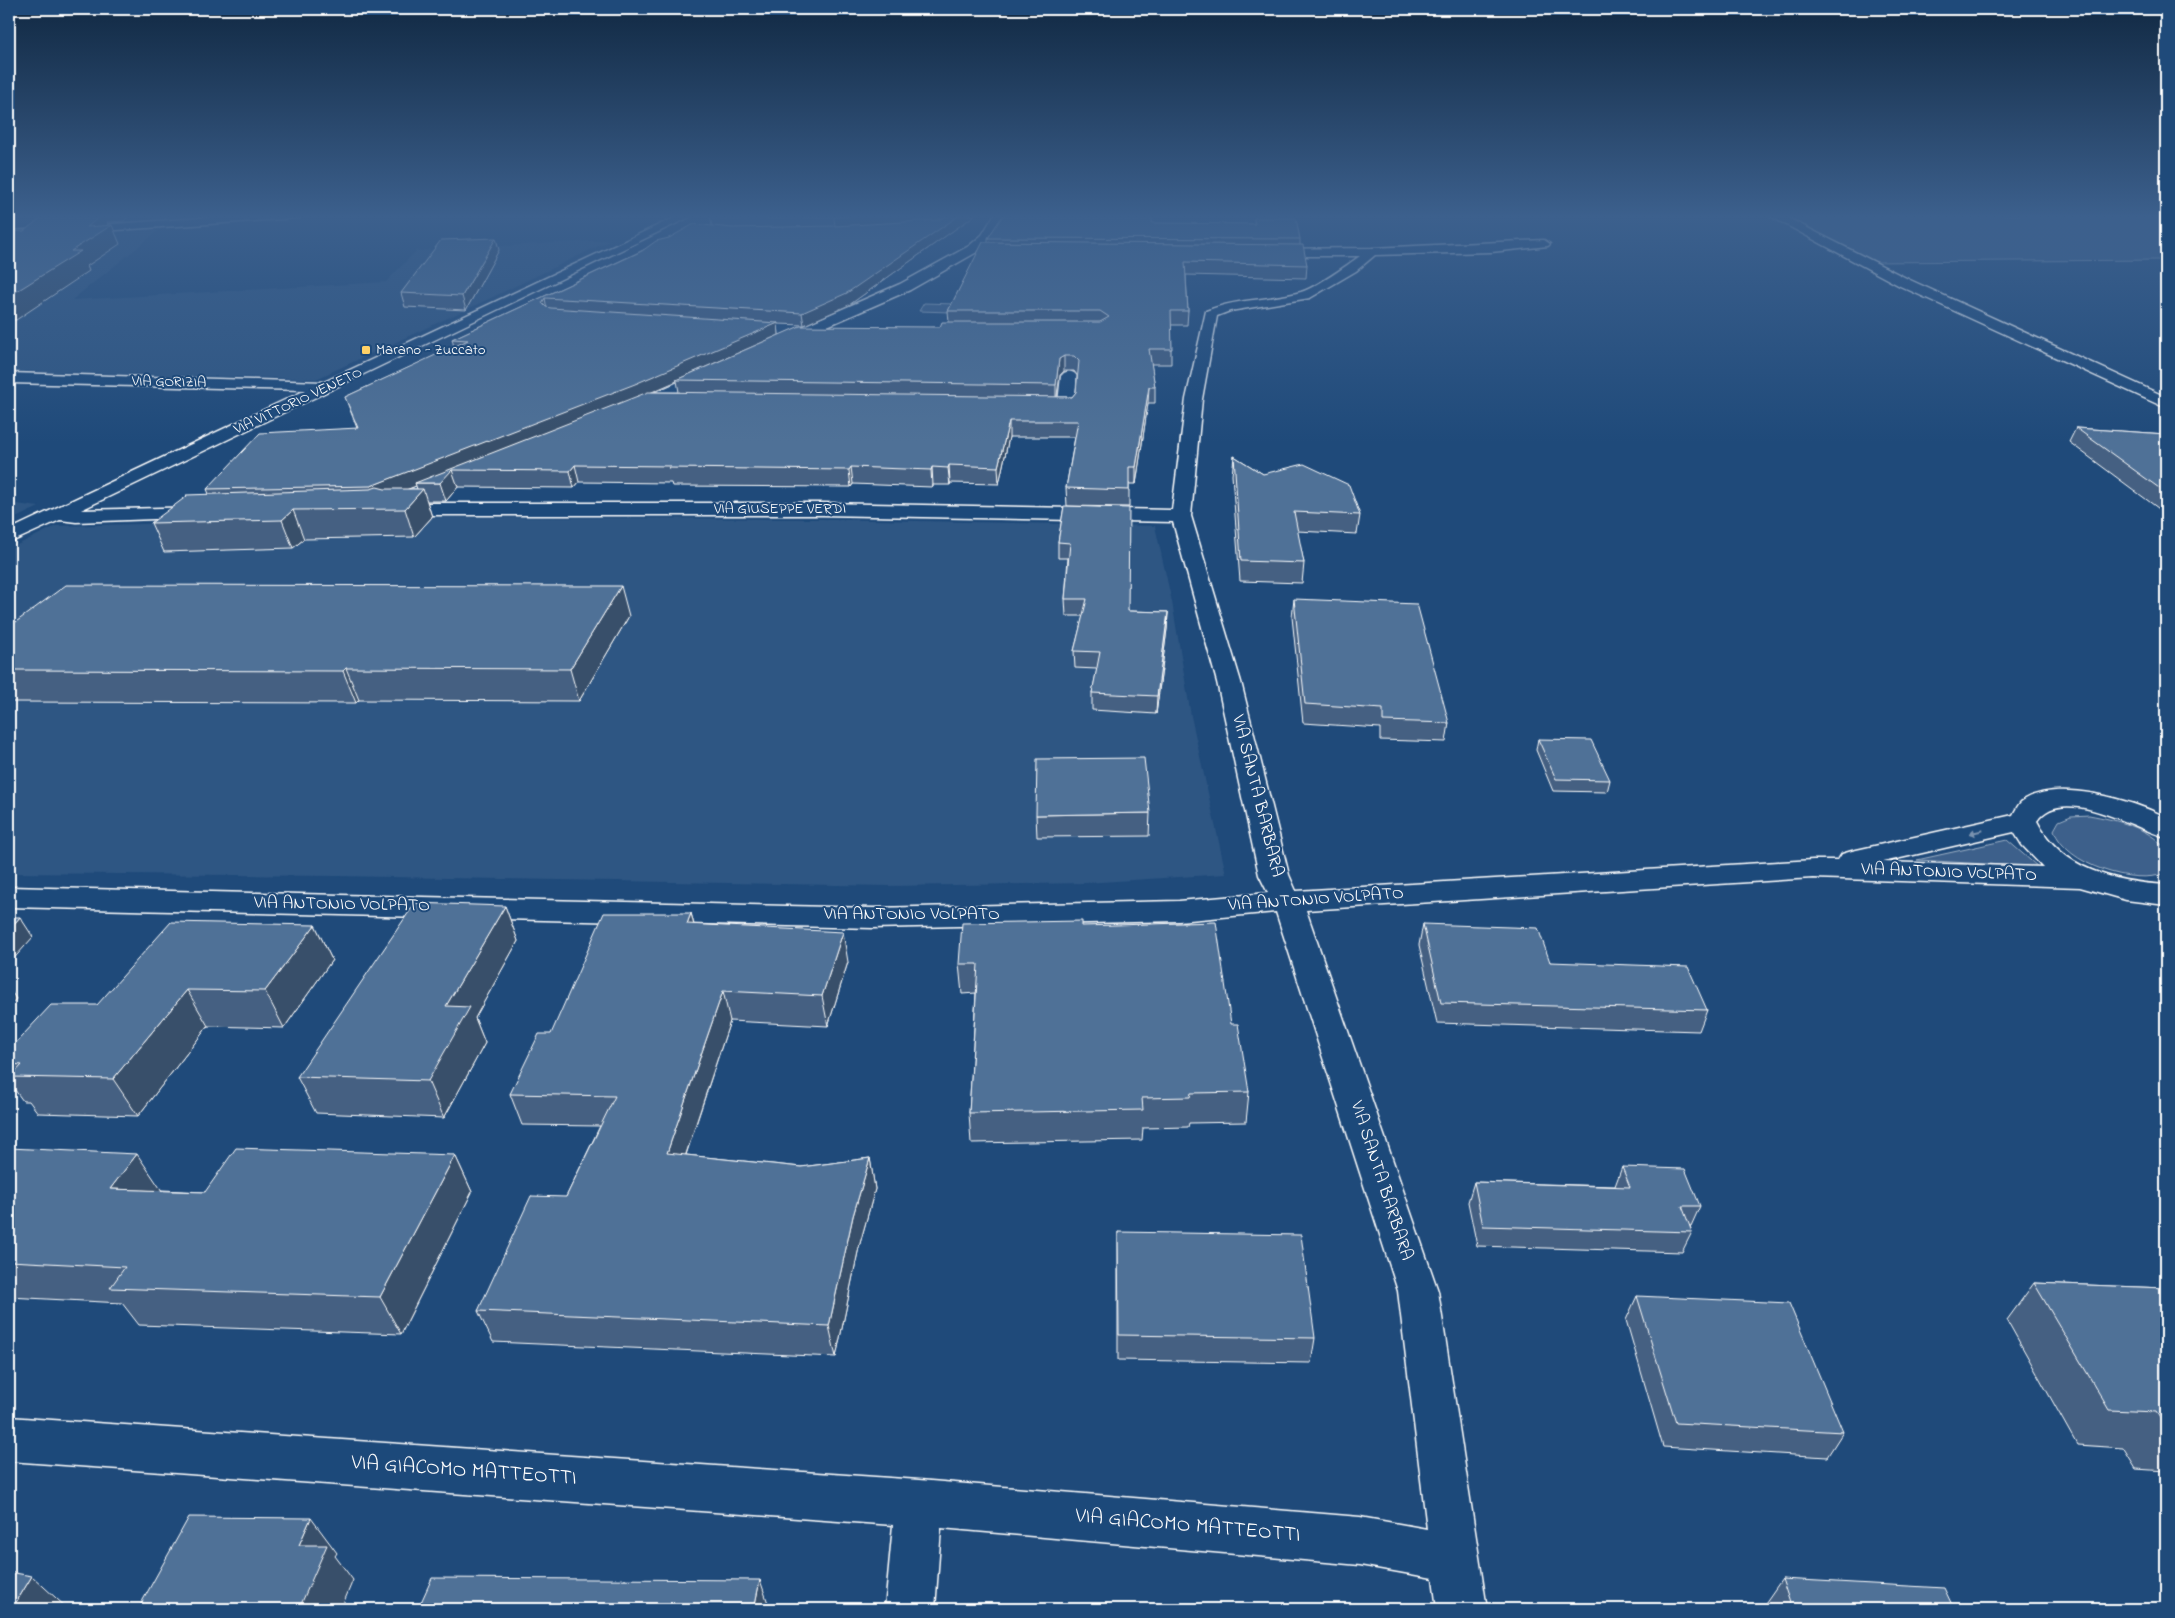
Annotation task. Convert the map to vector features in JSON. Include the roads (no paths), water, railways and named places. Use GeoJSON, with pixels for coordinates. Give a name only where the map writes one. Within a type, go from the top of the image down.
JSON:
{"type":"FeatureCollection","features":[{"type":"Feature","properties":{"kind":"street","name":"VIA VITTORIO VENETO"},"geometry":{"type":"LineString","coordinates":[[9,537],[528,291]]}},
{"type":"Feature","properties":{"kind":"street"},"geometry":{"type":"LineString","coordinates":[[768,347],[898,291]]}},
{"type":"Feature","properties":{"kind":"street","name":"VIA SANTA BARBARA"},"geometry":{"type":"LineString","coordinates":[[1313,291],[1305,295],[1227,307],[1211,314],[1194,399],[1181,516],[1229,682],[1274,875],[1287,901],[1418,1291],[1462,1609]]}},
{"type":"Feature","properties":{"kind":"street"},"geometry":{"type":"LineString","coordinates":[[1919,291],[2166,403]]}},
{"type":"Feature","properties":{"kind":"street"},"geometry":{"type":"LineString","coordinates":[[775,330],[839,331]]}},
{"type":"Feature","properties":{"kind":"street"},"geometry":{"type":"LineString","coordinates":[[620,413],[724,367]]}},
{"type":"Feature","properties":{"kind":"street"},"geometry":{"type":"LineString","coordinates":[[1026,408],[1066,408],[1069,376]]}},
{"type":"Feature","properties":{"kind":"street","name":"VIA GORIZIA"},"geometry":{"type":"LineString","coordinates":[[9,378],[329,386]]}},
{"type":"Feature","properties":{"kind":"street"},"geometry":{"type":"LineString","coordinates":[[645,403],[687,402]]}},
{"type":"Feature","properties":{"kind":"street","name":"VIA GIUSEPPE VERDI"},"geometry":{"type":"LineString","coordinates":[[418,494],[380,509],[822,509],[1181,516]]}},
{"type":"Feature","properties":{"kind":"street"},"geometry":{"type":"LineString","coordinates":[[56,514],[76,516],[213,513]]}},
{"type":"Feature","properties":{"kind":"street"},"geometry":{"type":"LineString","coordinates":[[2159,821],[2110,805],[2077,799],[2049,800],[2031,808],[2023,821],[2028,835],[2040,850],[2059,865],[2086,878],[2116,889],[2148,895],[2166,895]]}},
{"type":"Feature","properties":{"kind":"street","name":"VIA ANTONIO VOLPATO"},"geometry":{"type":"LineString","coordinates":[[1813,868],[2023,821]]}},
{"type":"Feature","properties":{"kind":"street","name":"VIA ANTONIO VOLPATO"},"geometry":{"type":"LineString","coordinates":[[9,897],[872,918],[1179,911],[1287,901],[1813,868],[2086,878]]}},
{"type":"Feature","properties":{"kind":"street","name":"VIA GIACOMO MATTEOTTI"},"geometry":{"type":"LineString","coordinates":[[9,1438],[920,1503],[1360,1540],[1456,1558]]}},
{"type":"Feature","properties":{"kind":"street"},"geometry":{"type":"LineString","coordinates":[[910,1609],[920,1503]]}},
{"type":"Feature","properties":{"kind":"place","name":"Marano - Zuccato"},"geometry":{"type":"Point","coordinates":[366,350]}}]}
